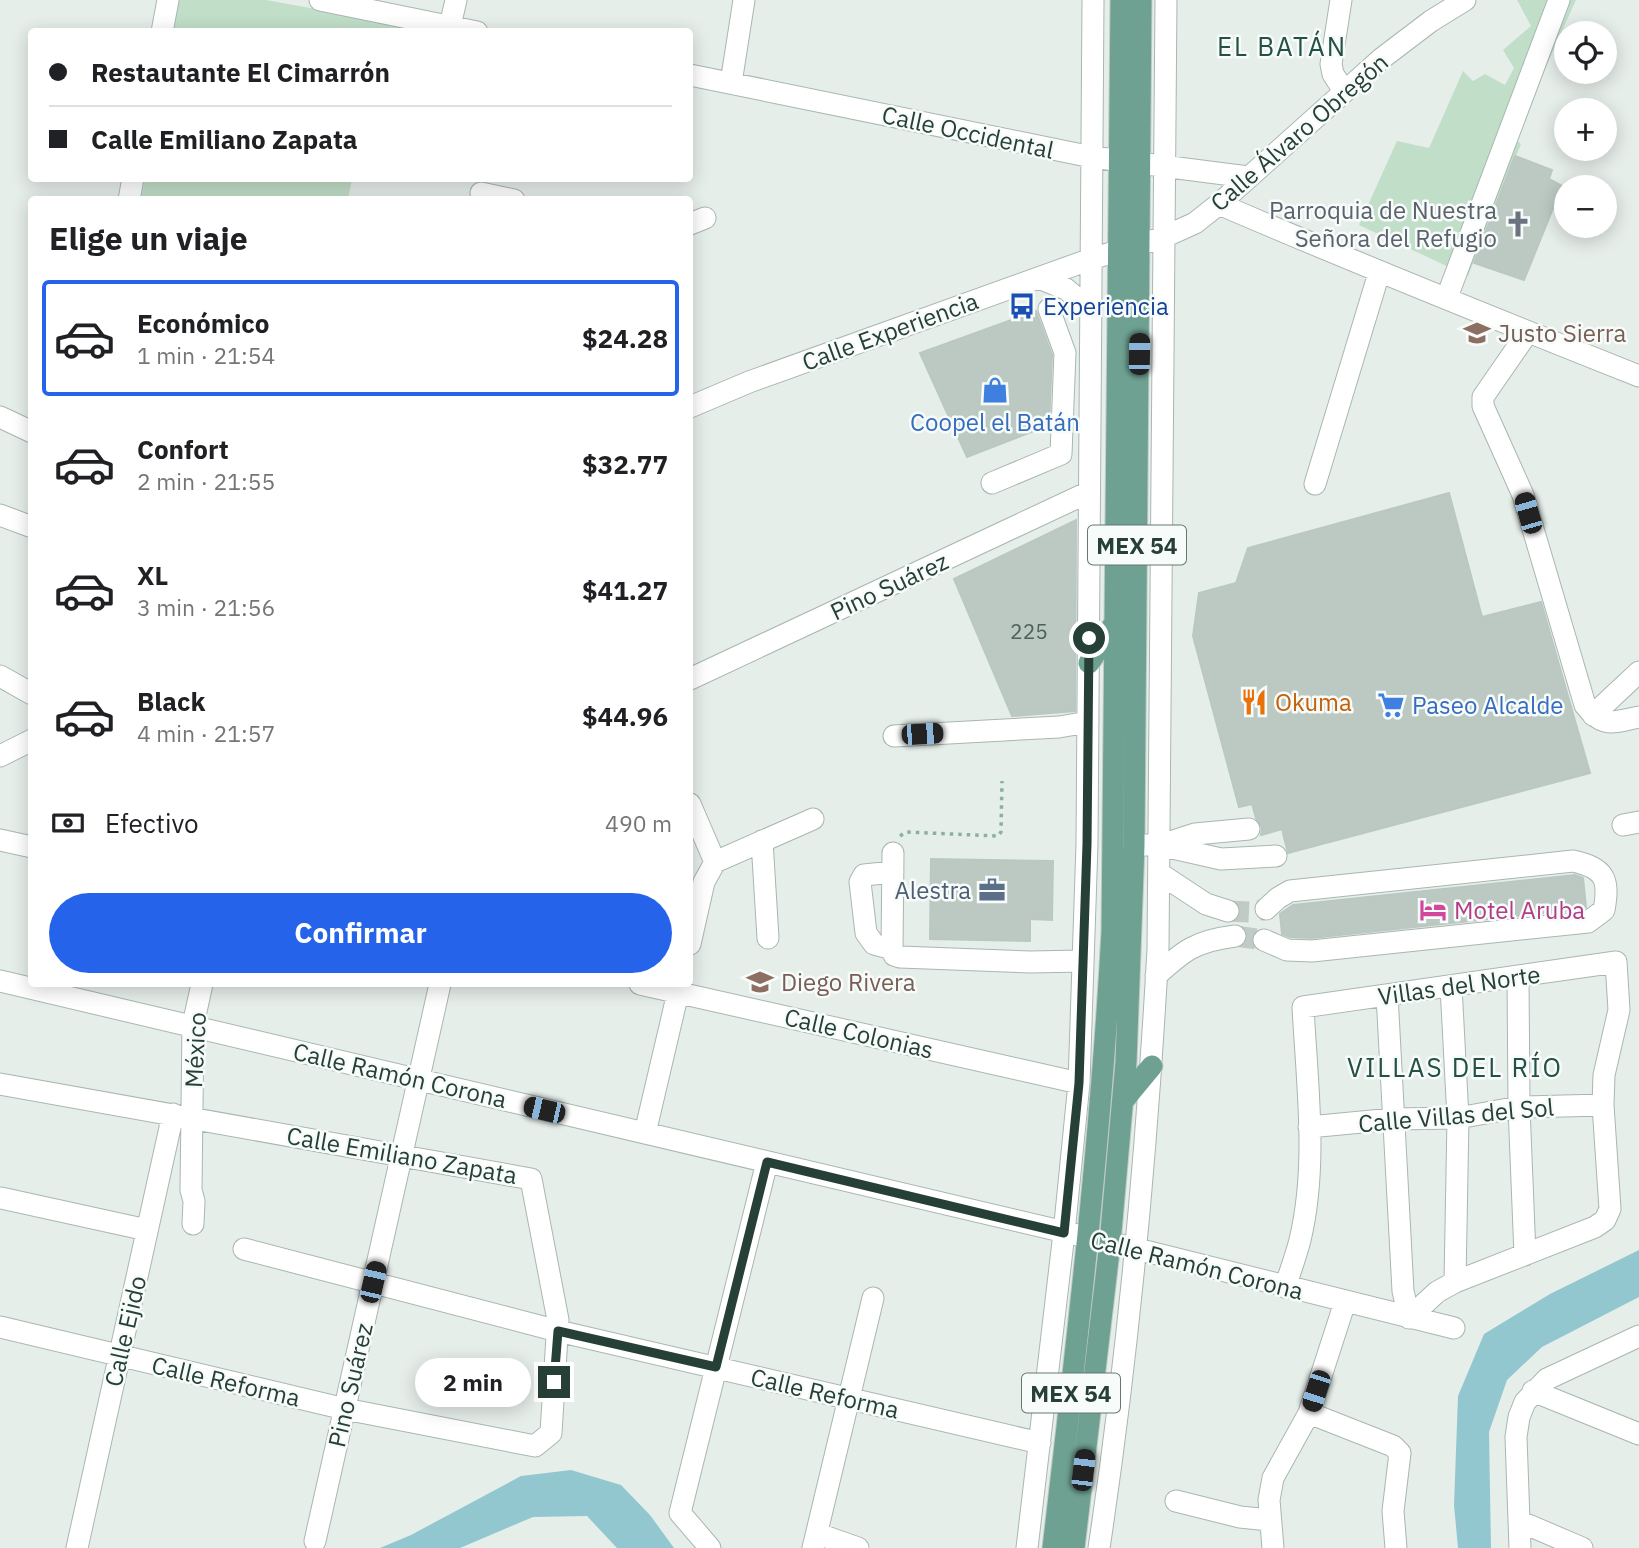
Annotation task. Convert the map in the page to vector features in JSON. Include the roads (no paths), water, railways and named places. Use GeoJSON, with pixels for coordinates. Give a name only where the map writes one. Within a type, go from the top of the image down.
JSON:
{"type":"FeatureCollection","features":[{"type":"Feature","properties":{"kind":"main road","name":"MEX 54"},"geometry":{"type":"LineString","coordinates":[[1074,1548],[1110,1243],[1123,1101],[1130,162],[1121,0]]}},
{"type":"Feature","properties":{"kind":"main road","name":"MEX 54"},"geometry":{"type":"LineString","coordinates":[[1130,162],[1141,0]]}},
{"type":"Feature","properties":{"kind":"main road","name":"MEX 54"},"geometry":{"type":"LineString","coordinates":[[1053,1548],[1088,1238],[1124,844],[1116,621],[1130,248]]}},
{"type":"Feature","properties":{"kind":"main road"},"geometry":{"type":"LineString","coordinates":[[1089,663],[1116,621]]}},
{"type":"Feature","properties":{"kind":"main road"},"geometry":{"type":"LineString","coordinates":[[1123,1101],[1152,1066]]}},
{"type":"Feature","properties":{"kind":"street"},"geometry":{"type":"LineString","coordinates":[[163,28],[167,0]]}},
{"type":"Feature","properties":{"kind":"street"},"geometry":{"type":"LineString","coordinates":[[320,0],[459,28]]}},
{"type":"Feature","properties":{"kind":"street"},"geometry":{"type":"LineString","coordinates":[[450,26],[456,0]]}},
{"type":"Feature","properties":{"kind":"street"},"geometry":{"type":"LineString","coordinates":[[731,83],[744,0]]}},
{"type":"Feature","properties":{"kind":"street"},"geometry":{"type":"LineString","coordinates":[[1099,1548],[1137,1249],[1152,1066],[1156,976],[1166,0]]}},
{"type":"Feature","properties":{"kind":"street"},"geometry":{"type":"LineString","coordinates":[[1341,0],[1331,64],[1333,74],[1344,91]]}},
{"type":"Feature","properties":{"kind":"street","name":"Calle Álvaro Obregón"},"geometry":{"type":"LineString","coordinates":[[1431,21],[1451,0]]}},
{"type":"Feature","properties":{"kind":"street","name":"Calle Álvaro Obregón"},"geometry":{"type":"LineString","coordinates":[[1130,248],[1195,223],[1344,91],[1431,21],[1465,0]]}},
{"type":"Feature","properties":{"kind":"street"},"geometry":{"type":"LineString","coordinates":[[1447,297],[1559,0]]}},
{"type":"Feature","properties":{"kind":"street"},"geometry":{"type":"LineString","coordinates":[[1027,1548],[1079,1083],[1087,844],[1089,663],[1092,157],[1088,2]]}},
{"type":"Feature","properties":{"kind":"street","name":"Calle Occidental"},"geometry":{"type":"LineString","coordinates":[[693,76],[1092,157],[1248,177]]}},
{"type":"Feature","properties":{"kind":"street"},"geometry":{"type":"LineString","coordinates":[[481,190],[501,196]]}},
{"type":"Feature","properties":{"kind":"street"},"geometry":{"type":"LineString","coordinates":[[1219,204],[1379,273],[1447,297],[1639,376]]}},
{"type":"Feature","properties":{"kind":"street","name":"Calle Experiencia"},"geometry":{"type":"LineString","coordinates":[[693,406],[749,382],[1091,259],[1130,248]]}},
{"type":"Feature","properties":{"kind":"street"},"geometry":{"type":"LineString","coordinates":[[1315,484],[1379,273]]}},
{"type":"Feature","properties":{"kind":"street"},"geometry":{"type":"LineString","coordinates":[[1039,278],[1066,289],[1090,309]]}},
{"type":"Feature","properties":{"kind":"street"},"geometry":{"type":"LineString","coordinates":[[992,483],[1061,454],[1065,353],[1049,309]]}},
{"type":"Feature","properties":{"kind":"street"},"geometry":{"type":"LineString","coordinates":[[1528,332],[1483,397],[1483,406],[1523,495],[1585,705],[1593,715],[1610,723],[1639,717]]}},
{"type":"Feature","properties":{"kind":"street"},"geometry":{"type":"LineString","coordinates":[[1065,353],[1090,353]]}},
{"type":"Feature","properties":{"kind":"street"},"geometry":{"type":"LineString","coordinates":[[0,416],[28,430]]}},
{"type":"Feature","properties":{"kind":"street","name":"Pino Suárez"},"geometry":{"type":"LineString","coordinates":[[693,678],[1089,492]]}},
{"type":"Feature","properties":{"kind":"street"},"geometry":{"type":"LineString","coordinates":[[0,515],[28,526]]}},
{"type":"Feature","properties":{"kind":"street"},"geometry":{"type":"LineString","coordinates":[[1593,715],[1639,672]]}},
{"type":"Feature","properties":{"kind":"street"},"geometry":{"type":"LineString","coordinates":[[0,676],[28,692]]}},
{"type":"Feature","properties":{"kind":"street"},"geometry":{"type":"LineString","coordinates":[[894,736],[1059,727],[1088,722]]}},
{"type":"Feature","properties":{"kind":"street"},"geometry":{"type":"LineString","coordinates":[[0,756],[28,738]]}},
{"type":"Feature","properties":{"kind":"street"},"geometry":{"type":"LineString","coordinates":[[693,811],[715,863]]}},
{"type":"Feature","properties":{"kind":"street"},"geometry":{"type":"LineString","coordinates":[[693,931],[704,882],[715,863],[813,820]]}},
{"type":"Feature","properties":{"kind":"street"},"geometry":{"type":"LineString","coordinates":[[1159,845],[1195,834],[1250,829]]}},
{"type":"Feature","properties":{"kind":"street"},"geometry":{"type":"LineString","coordinates":[[0,840],[28,846]]}},
{"type":"Feature","properties":{"kind":"street"},"geometry":{"type":"LineString","coordinates":[[762,841],[768,938]]}},
{"type":"Feature","properties":{"kind":"street"},"geometry":{"type":"LineString","coordinates":[[1087,844],[1159,845],[1221,859],[1276,856]]}},
{"type":"Feature","properties":{"kind":"street"},"geometry":{"type":"LineString","coordinates":[[1264,940],[1287,950],[1312,951],[1588,922],[1604,910],[1607,894],[1604,877],[1594,866],[1573,861],[1290,891],[1266,909]]}},
{"type":"Feature","properties":{"kind":"street"},"geometry":{"type":"LineString","coordinates":[[892,949],[874,944],[866,933],[860,882],[864,875],[893,862],[894,955],[1030,962],[1083,961]]}},
{"type":"Feature","properties":{"kind":"street"},"geometry":{"type":"LineString","coordinates":[[1159,873],[1206,904],[1228,911]]}},
{"type":"Feature","properties":{"kind":"street"},"geometry":{"type":"LineString","coordinates":[[1156,976],[1182,952],[1210,939],[1235,936]]}},
{"type":"Feature","properties":{"kind":"street","name":"Villas del Norte"},"geometry":{"type":"LineString","coordinates":[[1310,1127],[1303,1007],[1616,962],[1619,1010],[1604,1074],[1603,1105]]}},
{"type":"Feature","properties":{"kind":"street"},"geometry":{"type":"LineString","coordinates":[[1518,976],[1519,1107],[1525,1255]]}},
{"type":"Feature","properties":{"kind":"street","name":"Calle Ramón Corona"},"geometry":{"type":"LineString","coordinates":[[0,981],[1137,1249],[1454,1328]]}},
{"type":"Feature","properties":{"kind":"street"},"geometry":{"type":"LineString","coordinates":[[1451,985],[1458,1118],[1455,1282]]}},
{"type":"Feature","properties":{"kind":"street","name":"México"},"geometry":{"type":"LineString","coordinates":[[183,1116],[193,1025],[201,987]]}},
{"type":"Feature","properties":{"kind":"street","name":"Pino Suárez"},"geometry":{"type":"LineString","coordinates":[[315,1541],[439,987]]}},
{"type":"Feature","properties":{"kind":"street"},"geometry":{"type":"LineString","coordinates":[[645,1133],[679,988]]}},
{"type":"Feature","properties":{"kind":"street","name":"Calle Colonias"},"geometry":{"type":"LineString","coordinates":[[679,988],[1079,1083]]}},
{"type":"Feature","properties":{"kind":"street"},"geometry":{"type":"LineString","coordinates":[[1387,995],[1403,1291],[1409,1318]]}},
{"type":"Feature","properties":{"kind":"street","name":"Calle Emiliano Zapata"},"geometry":{"type":"LineString","coordinates":[[0,1084],[531,1179],[558,1331],[551,1433],[535,1446]]}},
{"type":"Feature","properties":{"kind":"street"},"geometry":{"type":"LineString","coordinates":[[1409,1318],[1437,1292],[1455,1282],[1595,1227],[1605,1220],[1610,1209],[1610,1189],[1603,1105]]}},
{"type":"Feature","properties":{"kind":"street","name":"Calle Villas del Sol"},"geometry":{"type":"LineString","coordinates":[[1310,1127],[1393,1119],[1458,1118],[1519,1107],[1603,1105]]}},
{"type":"Feature","properties":{"kind":"street"},"geometry":{"type":"LineString","coordinates":[[183,1116],[194,1201],[193,1224]]}},
{"type":"Feature","properties":{"kind":"street","name":"Calle Ejido"},"geometry":{"type":"LineString","coordinates":[[77,1548],[147,1230],[183,1116]]}},
{"type":"Feature","properties":{"kind":"street"},"geometry":{"type":"LineString","coordinates":[[1285,1287],[1300,1239],[1307,1187],[1310,1127]]}},
{"type":"Feature","properties":{"kind":"street"},"geometry":{"type":"LineString","coordinates":[[710,1548],[680,1513],[767,1162]]}},
{"type":"Feature","properties":{"kind":"street"},"geometry":{"type":"LineString","coordinates":[[1,1198],[147,1230]]}},
{"type":"Feature","properties":{"kind":"street","name":"Calle Reforma"},"geometry":{"type":"LineString","coordinates":[[244,1249],[558,1331],[1040,1443]]}},
{"type":"Feature","properties":{"kind":"street"},"geometry":{"type":"LineString","coordinates":[[859,1548],[816,1541],[873,1298]]}},
{"type":"Feature","properties":{"kind":"street"},"geometry":{"type":"LineString","coordinates":[[1273,1548],[1269,1500],[1273,1478],[1309,1413],[1345,1303]]}},
{"type":"Feature","properties":{"kind":"street","name":"Calle Reforma"},"geometry":{"type":"LineString","coordinates":[[0,1327],[345,1409],[535,1446]]}},
{"type":"Feature","properties":{"kind":"street"},"geometry":{"type":"LineString","coordinates":[[1520,1548],[1516,1437],[1518,1417],[1525,1402],[1547,1379],[1567,1367],[1639,1336]]}},
{"type":"Feature","properties":{"kind":"street"},"geometry":{"type":"LineString","coordinates":[[1533,1391],[1639,1434]]}},
{"type":"Feature","properties":{"kind":"street"},"geometry":{"type":"LineString","coordinates":[[1309,1413],[1393,1446],[1400,1453],[1393,1511],[1396,1548]]}},
{"type":"Feature","properties":{"kind":"street"},"geometry":{"type":"LineString","coordinates":[[1176,1501],[1240,1517],[1269,1520]]}},
{"type":"Feature","properties":{"kind":"street"},"geometry":{"type":"LineString","coordinates":[[1518,1521],[1582,1548]]}},
{"type":"Feature","properties":{"kind":"water"},"geometry":{"type":"Polygon","coordinates":[[[1639,1250],[1639,1297],[1542,1347],[1507,1380],[1489,1432],[1491,1548],[1458,1548],[1454,1505],[1458,1396],[1484,1334],[1550,1294],[1639,1250]]]}},
{"type":"Feature","properties":{"kind":"water"},"geometry":{"type":"Polygon","coordinates":[[[571,1470],[621,1485],[650,1515],[674,1548],[617,1548],[587,1516],[533,1517],[460,1548],[380,1548],[411,1535],[521,1476],[571,1470]]]}},
{"type":"Feature","properties":{"kind":"tunnel"},"geometry":{"type":"LineString","coordinates":[[1228,911],[1251,912],[1266,909]]}},
{"type":"Feature","properties":{"kind":"tunnel"},"geometry":{"type":"LineString","coordinates":[[1235,936],[1264,940]]}},
{"type":"Feature","properties":{"kind":"place","name":"Parroquia de Nuestra Señora del Refugio"},"geometry":{"type":"Point","coordinates":[1518,224]}},
{"type":"Feature","properties":{"kind":"place","name":"Experiencia"},"geometry":{"type":"Point","coordinates":[1022,306]}},
{"type":"Feature","properties":{"kind":"place","name":"Justo Sierra"},"geometry":{"type":"Point","coordinates":[1477,333]}},
{"type":"Feature","properties":{"kind":"place","name":"Coopel el Batán"},"geometry":{"type":"Point","coordinates":[995,390]}},
{"type":"Feature","properties":{"kind":"place","name":"Okuma"},"geometry":{"type":"Point","coordinates":[1254,702]}},
{"type":"Feature","properties":{"kind":"place","name":"Paseo Alcalde"},"geometry":{"type":"Point","coordinates":[1391,705]}},
{"type":"Feature","properties":{"kind":"place","name":"Alestra"},"geometry":{"type":"Point","coordinates":[992,890]}},
{"type":"Feature","properties":{"kind":"place","name":"Motel Aruba"},"geometry":{"type":"Point","coordinates":[1433,910]}},
{"type":"Feature","properties":{"kind":"place","name":"Diego Rivera"},"geometry":{"type":"Point","coordinates":[760,982]}},
{"type":"Feature","properties":{"kind":"district","name":"EL BATÁN"},"geometry":{"type":"Point","coordinates":[1282,46]}},
{"type":"Feature","properties":{"kind":"district","name":"VILLAS DEL RÍO"},"geometry":{"type":"Point","coordinates":[1455,1067]}}]}
